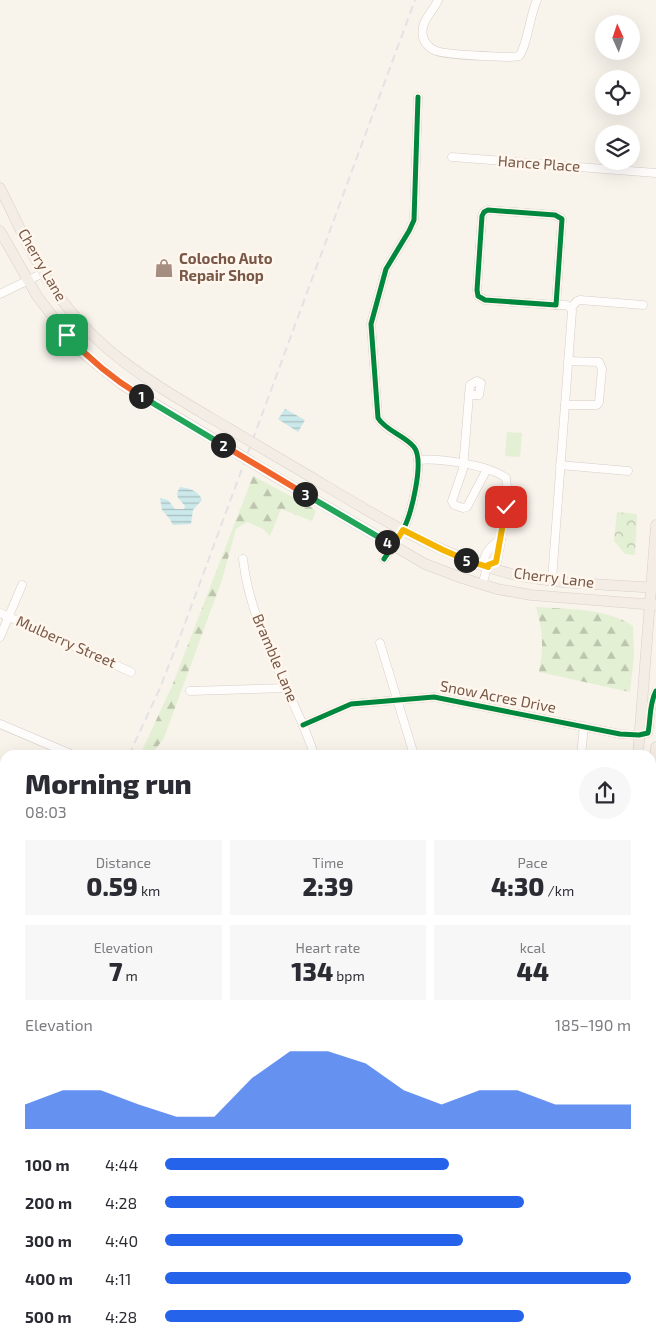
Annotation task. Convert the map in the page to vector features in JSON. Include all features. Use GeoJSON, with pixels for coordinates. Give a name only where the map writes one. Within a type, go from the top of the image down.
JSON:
{"type":"FeatureCollection","features":[{"type":"Feature","properties":{"kind":"main road","name":"Cherry Lane"},"geometry":{"type":"LineString","coordinates":[[0,188],[43,273],[57,293],[80,322],[117,357],[144,378],[403,530],[443,550],[518,575],[552,580],[653,588]]}},
{"type":"Feature","properties":{"kind":"main road","name":"Cherry Lane"},"geometry":{"type":"LineString","coordinates":[[0,231],[44,306],[84,354],[106,373],[123,386],[393,546],[437,570],[482,585],[530,595],[652,605]]}},
{"type":"Feature","properties":{"kind":"main road"},"geometry":{"type":"LineString","coordinates":[[638,750],[652,605],[656,525]]}},
{"type":"Feature","properties":{"kind":"street"},"geometry":{"type":"LineString","coordinates":[[438,0],[424,22],[423,37],[430,47],[441,52],[511,57],[519,56],[523,51],[537,0]]}},
{"type":"Feature","properties":{"kind":"street"},"geometry":{"type":"LineString","coordinates":[[384,560],[403,530],[414,498],[418,460],[414,448],[406,440],[382,424],[378,418],[370,330],[386,269],[414,220],[418,97]]}},
{"type":"Feature","properties":{"kind":"street","name":"Hance Place"},"geometry":{"type":"LineString","coordinates":[[452,157],[656,173]]}},
{"type":"Feature","properties":{"kind":"street"},"geometry":{"type":"LineString","coordinates":[[556,305],[562,219],[555,215],[492,210],[484,212],[478,296],[485,300],[556,305],[566,305],[571,308]]}},
{"type":"Feature","properties":{"kind":"street"},"geometry":{"type":"LineString","coordinates":[[0,294],[43,273]]}},
{"type":"Feature","properties":{"kind":"street"},"geometry":{"type":"LineString","coordinates":[[552,580],[571,308],[577,300],[643,304]]}},
{"type":"Feature","properties":{"kind":"street"},"geometry":{"type":"LineString","coordinates":[[565,404],[597,406],[600,402],[602,369],[599,362],[568,361]]}},
{"type":"Feature","properties":{"kind":"street"},"geometry":{"type":"LineString","coordinates":[[469,395],[463,473],[452,496],[454,505],[463,508],[467,507],[487,469]]}},
{"type":"Feature","properties":{"kind":"street"},"geometry":{"type":"LineString","coordinates":[[418,460],[436,459],[487,469],[503,476],[508,483],[501,540],[496,562],[488,566],[482,585]]}},
{"type":"Feature","properties":{"kind":"street"},"geometry":{"type":"LineString","coordinates":[[560,465],[628,471]]}},
{"type":"Feature","properties":{"kind":"street"},"geometry":{"type":"LineString","coordinates":[[488,566],[484,559],[486,553],[496,542],[501,540]]}},
{"type":"Feature","properties":{"kind":"street","name":"Bramble Lane"},"geometry":{"type":"LineString","coordinates":[[243,559],[255,610],[304,725],[312,750]]}},
{"type":"Feature","properties":{"kind":"street"},"geometry":{"type":"LineString","coordinates":[[0,637],[22,586]]}},
{"type":"Feature","properties":{"kind":"street","name":"Mulberry Street"},"geometry":{"type":"LineString","coordinates":[[0,613],[131,672]]}},
{"type":"Feature","properties":{"kind":"street"},"geometry":{"type":"LineString","coordinates":[[380,643],[412,750]]}},
{"type":"Feature","properties":{"kind":"street"},"geometry":{"type":"LineString","coordinates":[[190,691],[287,688]]}},
{"type":"Feature","properties":{"kind":"street"},"geometry":{"type":"LineString","coordinates":[[639,735],[648,733],[651,700],[656,691]]}},
{"type":"Feature","properties":{"kind":"street","name":"Snow Acres Drive"},"geometry":{"type":"LineString","coordinates":[[304,725],[351,704],[397,699],[439,698],[620,734],[639,735]]}},
{"type":"Feature","properties":{"kind":"street"},"geometry":{"type":"LineString","coordinates":[[0,724],[61,750]]}},
{"type":"Feature","properties":{"kind":"street"},"geometry":{"type":"LineString","coordinates":[[582,750],[584,726]]}},
{"type":"Feature","properties":{"kind":"green space"},"geometry":{"type":"Polygon","coordinates":[[[507,432],[522,433],[520,457],[505,456],[507,432]]]}},
{"type":"Feature","properties":{"kind":"green space"},"geometry":{"type":"Polygon","coordinates":[[[253,476],[311,507],[316,511],[312,521],[281,509],[270,536],[263,529],[247,522],[236,529],[222,580],[164,738],[155,750],[142,750],[172,686],[253,476]]]}},
{"type":"Feature","properties":{"kind":"green space"},"geometry":{"type":"Polygon","coordinates":[[[617,512],[637,514],[635,555],[625,554],[614,541],[617,512]]]}},
{"type":"Feature","properties":{"kind":"green space"},"geometry":{"type":"Polygon","coordinates":[[[536,607],[586,610],[611,616],[633,626],[634,655],[630,692],[539,672],[542,639],[536,607]]]}},
{"type":"Feature","properties":{"kind":"water"},"geometry":{"type":"Polygon","coordinates":[[[285,409],[305,420],[298,432],[278,419],[285,409]]]}},
{"type":"Feature","properties":{"kind":"water"},"geometry":{"type":"Polygon","coordinates":[[[180,487],[193,490],[199,494],[202,500],[193,510],[191,524],[173,525],[162,510],[160,498],[168,500],[175,509],[184,509],[185,506],[178,498],[177,493],[180,487]]]}},
{"type":"Feature","properties":{"kind":"railway"},"geometry":{"type":"LineString","coordinates":[[131,750],[160,688],[184,626],[415,0]]}},
{"type":"Feature","properties":{"kind":"cycle path"},"geometry":{"type":"LineString","coordinates":[[384,559],[406,523],[416,488],[418,464],[414,447],[378,418],[371,324],[386,269],[414,220],[418,97]]}},
{"type":"Feature","properties":{"kind":"cycle path"},"geometry":{"type":"LineString","coordinates":[[488,210],[555,215],[562,219],[556,305],[485,300],[478,296],[482,216],[488,210]]}},
{"type":"Feature","properties":{"kind":"cycle path"},"geometry":{"type":"LineString","coordinates":[[303,725],[351,704],[434,697],[620,734],[639,735],[648,733],[651,706],[656,691]]}},
{"type":"Feature","properties":{"kind":"place","name":"Colocho Auto Repair Shop"},"geometry":{"type":"Point","coordinates":[164,268]}},
{"type":"Feature","properties":{"kind":"route"},"geometry":{"type":"LineString","coordinates":[[67,335],[84,354],[123,386],[393,546],[403,530],[443,550],[488,567],[488,565],[496,562],[500,550],[506,507]]}}]}
